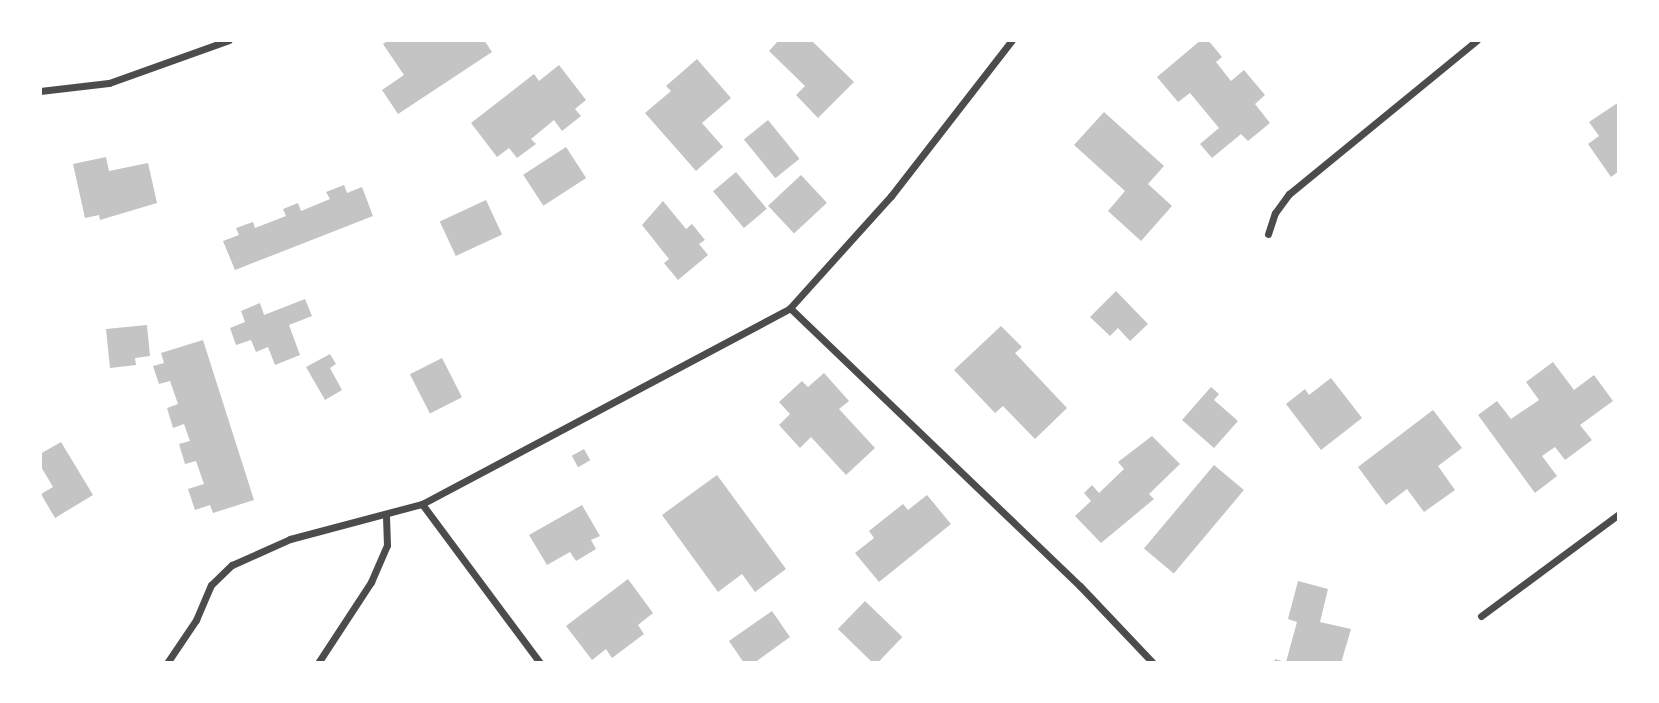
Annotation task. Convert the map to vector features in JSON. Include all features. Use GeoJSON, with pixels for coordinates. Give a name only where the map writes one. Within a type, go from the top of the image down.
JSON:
{"type":"FeatureCollection","features":[{"type":"Feature","properties":{"kind":"street"},"geometry":{"type":"LineString","coordinates":[[40,91],[109,83],[229,40]]}},
{"type":"Feature","properties":{"kind":"street"},"geometry":{"type":"LineString","coordinates":[[167,663],[196,620],[211,585],[232,565],[290,539],[386,516],[422,504],[790,307],[891,196],[1012,40]]}},
{"type":"Feature","properties":{"kind":"street"},"geometry":{"type":"LineString","coordinates":[[1268,234],[1275,213],[1289,194],[1477,40]]}},
{"type":"Feature","properties":{"kind":"street"},"geometry":{"type":"LineString","coordinates":[[790,307],[1080,586],[1153,663]]}},
{"type":"Feature","properties":{"kind":"street"},"geometry":{"type":"LineString","coordinates":[[422,504],[540,663]]}},
{"type":"Feature","properties":{"kind":"street"},"geometry":{"type":"LineString","coordinates":[[1481,616],[1619,514]]}},
{"type":"Feature","properties":{"kind":"street"},"geometry":{"type":"LineString","coordinates":[[318,663],[371,582],[387,545],[386,516]]}},
{"type":"Feature","properties":{"kind":"building"},"geometry":{"type":"Polygon","coordinates":[[[389,40],[484,40],[492,52],[398,114],[382,90],[404,75],[383,44],[389,40]]]}},
{"type":"Feature","properties":{"kind":"building"},"geometry":{"type":"Polygon","coordinates":[[[779,40],[811,40],[854,82],[818,118],[796,95],[805,86],[769,51],[779,40]]]}},
{"type":"Feature","properties":{"kind":"building"},"geometry":{"type":"Polygon","coordinates":[[[1201,40],[1208,40],[1222,57],[1216,62],[1231,81],[1244,70],[1265,95],[1255,104],[1270,123],[1248,141],[1241,134],[1212,158],[1200,144],[1219,128],[1190,93],[1178,102],[1157,77],[1201,40]]]}},
{"type":"Feature","properties":{"kind":"building"},"geometry":{"type":"Polygon","coordinates":[[[697,59],[731,98],[702,123],[723,147],[696,171],[645,113],[671,91],[666,86],[697,59]]]}},
{"type":"Feature","properties":{"kind":"building"},"geometry":{"type":"Polygon","coordinates":[[[559,65],[586,100],[575,109],[581,116],[562,131],[554,120],[531,139],[536,144],[517,158],[509,148],[497,157],[471,123],[534,74],[539,81],[559,65]]]}},
{"type":"Feature","properties":{"kind":"building"},"geometry":{"type":"Polygon","coordinates":[[[1619,102],[1619,171],[1611,177],[1588,144],[1599,136],[1589,122],[1619,102]]]}},
{"type":"Feature","properties":{"kind":"building"},"geometry":{"type":"Polygon","coordinates":[[[1104,112],[1164,166],[1148,184],[1172,206],[1141,241],[1108,211],[1125,191],[1074,145],[1104,112]]]}},
{"type":"Feature","properties":{"kind":"building"},"geometry":{"type":"Polygon","coordinates":[[[768,120],[799,159],[775,178],[744,140],[768,120]]]}},
{"type":"Feature","properties":{"kind":"building"},"geometry":{"type":"Polygon","coordinates":[[[566,147],[586,178],[543,206],[523,175],[566,147]]]}},
{"type":"Feature","properties":{"kind":"building"},"geometry":{"type":"Polygon","coordinates":[[[106,157],[109,171],[148,163],[157,203],[100,220],[99,215],[85,218],[73,164],[106,157]]]}},
{"type":"Feature","properties":{"kind":"building"},"geometry":{"type":"Polygon","coordinates":[[[736,172],[767,209],[744,228],[713,191],[736,172]]]}},
{"type":"Feature","properties":{"kind":"building"},"geometry":{"type":"Polygon","coordinates":[[[801,175],[827,203],[794,233],[768,206],[801,175]]]}},
{"type":"Feature","properties":{"kind":"building"},"geometry":{"type":"Polygon","coordinates":[[[344,185],[347,193],[362,187],[373,216],[235,270],[223,241],[239,235],[236,228],[253,222],[255,228],[286,216],[283,209],[298,203],[301,211],[330,199],[326,192],[344,185]]]}},
{"type":"Feature","properties":{"kind":"building"},"geometry":{"type":"Polygon","coordinates":[[[486,200],[502,234],[456,256],[440,222],[486,200]]]}},
{"type":"Feature","properties":{"kind":"building"},"geometry":{"type":"Polygon","coordinates":[[[663,201],[686,229],[692,224],[705,240],[699,244],[708,255],[678,280],[664,263],[669,259],[642,225],[663,201]]]}},
{"type":"Feature","properties":{"kind":"building"},"geometry":{"type":"Polygon","coordinates":[[[1116,291],[1148,324],[1130,341],[1118,328],[1110,336],[1090,317],[1116,291]]]}},
{"type":"Feature","properties":{"kind":"building"},"geometry":{"type":"Polygon","coordinates":[[[305,299],[312,316],[289,325],[300,355],[275,365],[268,347],[256,352],[251,340],[236,345],[230,328],[245,322],[241,311],[260,303],[264,315],[305,299]]]}},
{"type":"Feature","properties":{"kind":"building"},"geometry":{"type":"Polygon","coordinates":[[[147,325],[150,356],[135,358],[136,365],[110,368],[106,329],[147,325]]]}},
{"type":"Feature","properties":{"kind":"building"},"geometry":{"type":"Polygon","coordinates":[[[1001,326],[1022,347],[1015,353],[1067,408],[1035,439],[1003,406],[995,413],[954,370],[1001,326]]]}},
{"type":"Feature","properties":{"kind":"building"},"geometry":{"type":"Polygon","coordinates":[[[203,340],[254,500],[213,513],[210,505],[195,510],[188,489],[204,484],[196,461],[185,464],[179,444],[190,441],[184,424],[173,428],[167,408],[178,404],[170,381],[159,384],[153,366],[164,363],[161,353],[203,340]]]}},
{"type":"Feature","properties":{"kind":"building"},"geometry":{"type":"Polygon","coordinates":[[[330,354],[336,364],[330,368],[342,390],[325,400],[306,367],[330,354]]]}},
{"type":"Feature","properties":{"kind":"building"},"geometry":{"type":"Polygon","coordinates":[[[442,358],[462,397],[430,414],[410,374],[442,358]]]}},
{"type":"Feature","properties":{"kind":"building"},"geometry":{"type":"Polygon","coordinates":[[[1553,362],[1574,390],[1594,375],[1613,401],[1580,425],[1592,440],[1565,460],[1555,447],[1542,456],[1557,476],[1535,493],[1478,415],[1497,401],[1511,419],[1539,400],[1526,382],[1553,362]]]}},
{"type":"Feature","properties":{"kind":"building"},"geometry":{"type":"Polygon","coordinates":[[[824,373],[849,401],[839,409],[875,448],[846,475],[811,437],[800,448],[779,425],[790,414],[779,402],[802,381],[808,387],[824,373]]]}},
{"type":"Feature","properties":{"kind":"building"},"geometry":{"type":"Polygon","coordinates":[[[1331,378],[1362,418],[1321,450],[1286,404],[1305,389],[1309,395],[1331,378]]]}},
{"type":"Feature","properties":{"kind":"building"},"geometry":{"type":"Polygon","coordinates":[[[1211,387],[1219,394],[1214,400],[1238,421],[1214,448],[1182,420],[1211,387]]]}},
{"type":"Feature","properties":{"kind":"building"},"geometry":{"type":"Polygon","coordinates":[[[1433,410],[1462,448],[1438,466],[1455,490],[1424,512],[1407,489],[1386,505],[1358,467],[1433,410]]]}},
{"type":"Feature","properties":{"kind":"building"},"geometry":{"type":"Polygon","coordinates":[[[1152,436],[1180,464],[1149,494],[1154,499],[1101,543],[1075,516],[1091,501],[1084,493],[1092,485],[1099,493],[1124,469],[1118,462],[1152,436]]]}},
{"type":"Feature","properties":{"kind":"building"},"geometry":{"type":"Polygon","coordinates":[[[61,442],[93,495],[55,518],[41,494],[53,487],[40,465],[40,454],[61,442]]]}},
{"type":"Feature","properties":{"kind":"building"},"geometry":{"type":"Polygon","coordinates":[[[584,449],[590,460],[578,467],[572,456],[584,449]]]}},
{"type":"Feature","properties":{"kind":"building"},"geometry":{"type":"Polygon","coordinates":[[[1214,465],[1244,490],[1174,574],[1144,548],[1214,465]]]}},
{"type":"Feature","properties":{"kind":"building"},"geometry":{"type":"Polygon","coordinates":[[[717,475],[786,569],[755,592],[742,574],[718,592],[662,515],[717,475]]]}},
{"type":"Feature","properties":{"kind":"building"},"geometry":{"type":"Polygon","coordinates":[[[927,495],[951,524],[879,582],[855,553],[874,538],[869,531],[903,504],[908,510],[927,495]]]}},
{"type":"Feature","properties":{"kind":"building"},"geometry":{"type":"Polygon","coordinates":[[[582,505],[600,536],[591,540],[596,549],[576,561],[570,552],[547,565],[529,535],[582,505]]]}},
{"type":"Feature","properties":{"kind":"building"},"geometry":{"type":"Polygon","coordinates":[[[628,579],[653,613],[638,625],[644,634],[612,658],[606,649],[592,660],[566,626],[628,579]]]}},
{"type":"Feature","properties":{"kind":"building"},"geometry":{"type":"Polygon","coordinates":[[[1298,581],[1328,589],[1320,622],[1351,629],[1341,663],[1274,663],[1275,659],[1286,662],[1297,622],[1288,619],[1298,581]]]}},
{"type":"Feature","properties":{"kind":"building"},"geometry":{"type":"Polygon","coordinates":[[[865,601],[902,637],[877,663],[873,663],[838,629],[865,601]]]}},
{"type":"Feature","properties":{"kind":"building"},"geometry":{"type":"Polygon","coordinates":[[[772,611],[790,637],[754,663],[744,663],[729,641],[772,611]]]}}]}
